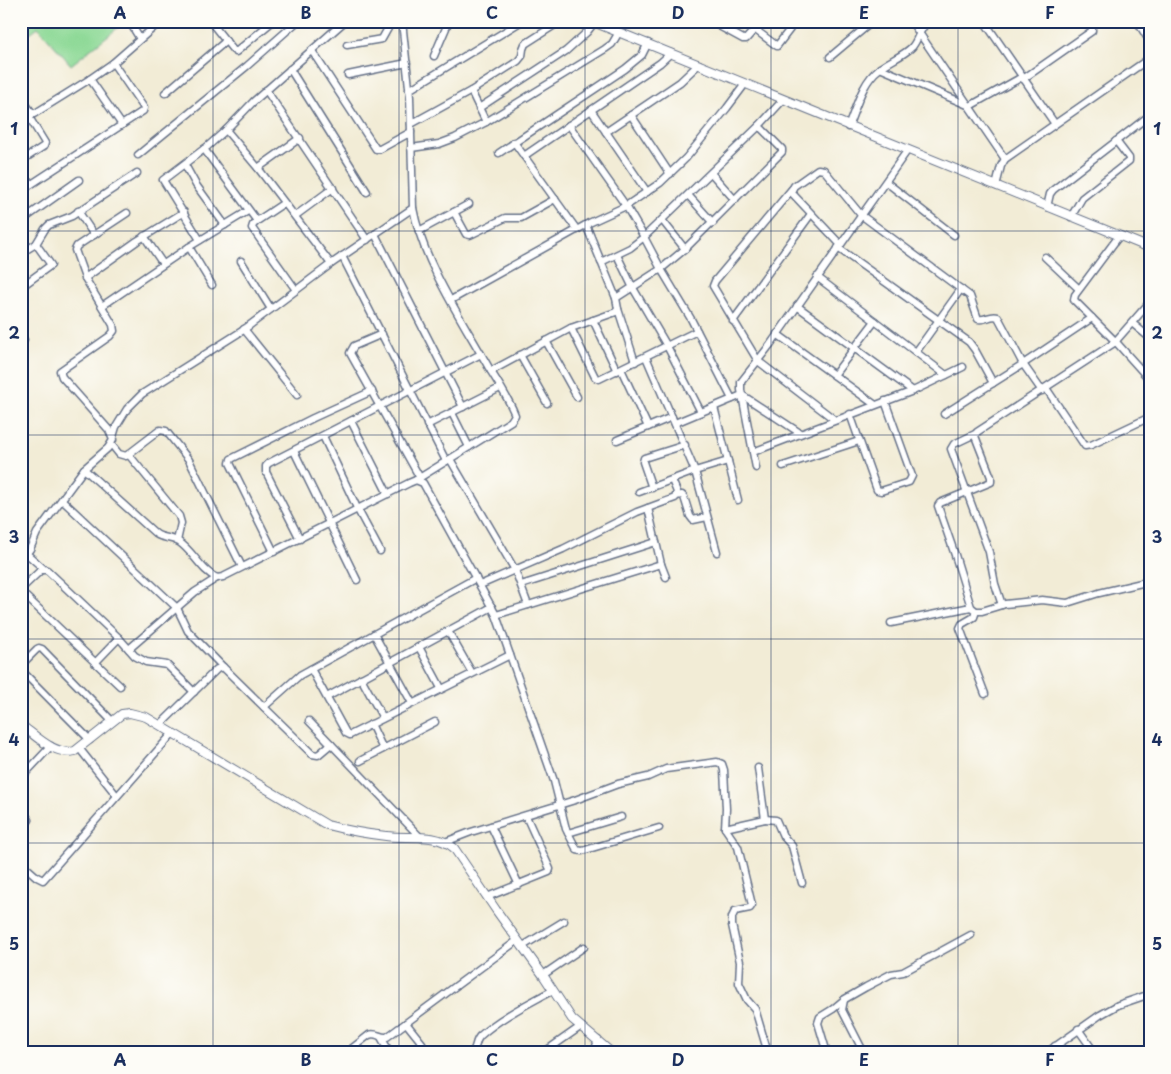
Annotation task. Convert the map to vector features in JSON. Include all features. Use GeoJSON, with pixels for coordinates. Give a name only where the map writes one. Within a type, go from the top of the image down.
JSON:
{"type":"FeatureCollection","features":[{"type":"Feature","properties":{"kind":"street"},"geometry":{"type":"LineString","coordinates":[[129,21],[140,39]]}},
{"type":"Feature","properties":{"kind":"street"},"geometry":{"type":"LineString","coordinates":[[21,122],[90,80],[162,21]]}},
{"type":"Feature","properties":{"kind":"street"},"geometry":{"type":"LineString","coordinates":[[210,21],[236,52],[273,21]]}},
{"type":"Feature","properties":{"kind":"street"},"geometry":{"type":"LineString","coordinates":[[138,155],[247,66],[298,21]]}},
{"type":"Feature","properties":{"kind":"street"},"geometry":{"type":"LineString","coordinates":[[200,240],[163,181],[204,150],[266,90],[345,21]]}},
{"type":"Feature","properties":{"kind":"street"},"geometry":{"type":"LineString","coordinates":[[346,45],[382,39],[392,21]]}},
{"type":"Feature","properties":{"kind":"street"},"geometry":{"type":"LineString","coordinates":[[129,648],[195,592],[217,578],[223,577],[274,552],[418,479],[514,419],[513,411],[433,265],[419,231],[413,208],[409,90],[402,21]]}},
{"type":"Feature","properties":{"kind":"street"},"geometry":{"type":"LineString","coordinates":[[434,56],[449,21]]}},
{"type":"Feature","properties":{"kind":"street"},"geometry":{"type":"LineString","coordinates":[[409,90],[522,21]]}},
{"type":"Feature","properties":{"kind":"street"},"geometry":{"type":"LineString","coordinates":[[411,124],[471,91],[520,59],[525,44],[561,21]]}},
{"type":"Feature","properties":{"kind":"street"},"geometry":{"type":"LineString","coordinates":[[710,21],[743,39],[754,30],[757,31],[777,46],[790,29],[784,21]]}},
{"type":"Feature","properties":{"kind":"street"},"geometry":{"type":"LineString","coordinates":[[830,56],[863,24],[873,21]]}},
{"type":"Feature","properties":{"kind":"street"},"geometry":{"type":"LineString","coordinates":[[911,21],[1005,159]]}},
{"type":"Feature","properties":{"kind":"street"},"geometry":{"type":"LineString","coordinates":[[848,127],[865,87],[874,73],[911,48],[920,34],[921,28],[929,21]]}},
{"type":"Feature","properties":{"kind":"street"},"geometry":{"type":"LineString","coordinates":[[984,21],[1055,124]]}},
{"type":"Feature","properties":{"kind":"street"},"geometry":{"type":"LineString","coordinates":[[479,108],[566,51],[587,32],[592,22],[648,43],[848,127],[1150,248]]}},
{"type":"Feature","properties":{"kind":"street"},"geometry":{"type":"LineString","coordinates":[[970,106],[1022,78],[1092,31],[1089,22]]}},
{"type":"Feature","properties":{"kind":"street"},"geometry":{"type":"LineString","coordinates":[[1138,22],[1150,42]]}},
{"type":"Feature","properties":{"kind":"street"},"geometry":{"type":"LineString","coordinates":[[411,148],[439,144],[486,122],[605,49],[612,44],[619,32]]}},
{"type":"Feature","properties":{"kind":"street"},"geometry":{"type":"LineString","coordinates":[[165,93],[226,41]]}},
{"type":"Feature","properties":{"kind":"street"},"geometry":{"type":"LineString","coordinates":[[499,153],[626,69],[642,56],[648,43]]}},
{"type":"Feature","properties":{"kind":"street"},"geometry":{"type":"LineString","coordinates":[[312,51],[376,150],[411,132]]}},
{"type":"Feature","properties":{"kind":"street"},"geometry":{"type":"LineString","coordinates":[[524,156],[660,63],[671,53]]}},
{"type":"Feature","properties":{"kind":"street"},"geometry":{"type":"LineString","coordinates":[[996,186],[1001,166],[1005,159],[1150,58]]}},
{"type":"Feature","properties":{"kind":"street"},"geometry":{"type":"LineString","coordinates":[[21,191],[142,111],[144,108],[113,63]]}},
{"type":"Feature","properties":{"kind":"street"},"geometry":{"type":"LineString","coordinates":[[348,75],[407,63]]}},
{"type":"Feature","properties":{"kind":"street"},"geometry":{"type":"LineString","coordinates":[[606,132],[680,82],[699,64]]}},
{"type":"Feature","properties":{"kind":"street"},"geometry":{"type":"LineString","coordinates":[[880,68],[970,106]]}},
{"type":"Feature","properties":{"kind":"street"},"geometry":{"type":"LineString","coordinates":[[290,69],[367,192]]}},
{"type":"Feature","properties":{"kind":"street"},"geometry":{"type":"LineString","coordinates":[[90,80],[122,125]]}},
{"type":"Feature","properties":{"kind":"street"},"geometry":{"type":"LineString","coordinates":[[451,300],[586,225],[626,206],[647,192],[670,174],[710,130],[745,84]]}},
{"type":"Feature","properties":{"kind":"street"},"geometry":{"type":"LineString","coordinates":[[266,90],[367,240]]}},
{"type":"Feature","properties":{"kind":"street"},"geometry":{"type":"LineString","coordinates":[[471,91],[486,122]]}},
{"type":"Feature","properties":{"kind":"street"},"geometry":{"type":"LineString","coordinates":[[21,98],[45,143],[44,146],[21,161]]}},
{"type":"Feature","properties":{"kind":"street"},"geometry":{"type":"LineString","coordinates":[[601,262],[617,255],[644,237],[759,126],[783,100]]}},
{"type":"Feature","properties":{"kind":"street"},"geometry":{"type":"LineString","coordinates":[[591,110],[647,192]]}},
{"type":"Feature","properties":{"kind":"street"},"geometry":{"type":"LineString","coordinates":[[631,115],[670,174]]}},
{"type":"Feature","properties":{"kind":"street"},"geometry":{"type":"LineString","coordinates":[[1046,207],[1053,190],[1150,115]]}},
{"type":"Feature","properties":{"kind":"street"},"geometry":{"type":"LineString","coordinates":[[570,125],[626,206],[697,330],[732,400]]}},
{"type":"Feature","properties":{"kind":"street"},"geometry":{"type":"LineString","coordinates":[[616,298],[661,269],[685,249],[782,152],[782,148],[759,126]]}},
{"type":"Feature","properties":{"kind":"street"},"geometry":{"type":"LineString","coordinates":[[226,130],[258,168],[331,264]]}},
{"type":"Feature","properties":{"kind":"street"},"geometry":{"type":"LineString","coordinates":[[258,168],[300,138]]}},
{"type":"Feature","properties":{"kind":"street"},"geometry":{"type":"LineString","coordinates":[[1071,217],[1082,198],[1129,161],[1129,158],[1116,141]]}},
{"type":"Feature","properties":{"kind":"street"},"geometry":{"type":"LineString","coordinates":[[514,142],[577,230]]}},
{"type":"Feature","properties":{"kind":"street"},"geometry":{"type":"LineString","coordinates":[[204,150],[257,221]]}},
{"type":"Feature","properties":{"kind":"street"},"geometry":{"type":"LineString","coordinates":[[756,468],[741,382],[908,151]]}},
{"type":"Feature","properties":{"kind":"street"},"geometry":{"type":"LineString","coordinates":[[185,165],[196,185],[225,225]]}},
{"type":"Feature","properties":{"kind":"street"},"geometry":{"type":"LineString","coordinates":[[835,420],[758,361],[714,290],[713,283],[792,189],[814,170],[821,169],[861,215],[972,298],[978,319],[998,317],[1023,364],[1044,389],[1085,446],[1091,445],[1150,417]]}},
{"type":"Feature","properties":{"kind":"street"},"geometry":{"type":"LineString","coordinates":[[21,253],[36,244],[49,225],[68,218],[137,173]]}},
{"type":"Feature","properties":{"kind":"street"},"geometry":{"type":"LineString","coordinates":[[711,173],[735,200]]}},
{"type":"Feature","properties":{"kind":"street"},"geometry":{"type":"LineString","coordinates":[[21,221],[79,180]]}},
{"type":"Feature","properties":{"kind":"street"},"geometry":{"type":"LineString","coordinates":[[886,182],[954,235]]}},
{"type":"Feature","properties":{"kind":"street"},"geometry":{"type":"LineString","coordinates":[[295,216],[333,188]]}},
{"type":"Feature","properties":{"kind":"street"},"geometry":{"type":"LineString","coordinates":[[792,189],[793,195],[839,246],[972,345],[993,383]]}},
{"type":"Feature","properties":{"kind":"street"},"geometry":{"type":"LineString","coordinates":[[688,194],[712,223]]}},
{"type":"Feature","properties":{"kind":"street"},"geometry":{"type":"LineString","coordinates":[[454,212],[466,234],[470,235],[505,218],[522,218],[555,199]]}},
{"type":"Feature","properties":{"kind":"street"},"geometry":{"type":"LineString","coordinates":[[284,203],[252,226],[296,290]]}},
{"type":"Feature","properties":{"kind":"street"},"geometry":{"type":"LineString","coordinates":[[419,231],[469,204]]}},
{"type":"Feature","properties":{"kind":"street"},"geometry":{"type":"LineString","coordinates":[[21,561],[27,554],[37,533],[84,470],[111,444],[116,427],[135,400],[244,329],[342,256],[413,208]]}},
{"type":"Feature","properties":{"kind":"street"},"geometry":{"type":"LineString","coordinates":[[78,211],[94,235]]}},
{"type":"Feature","properties":{"kind":"street"},"geometry":{"type":"LineString","coordinates":[[102,306],[189,247],[248,211]]}},
{"type":"Feature","properties":{"kind":"street"},"geometry":{"type":"LineString","coordinates":[[85,278],[144,236],[184,212]]}},
{"type":"Feature","properties":{"kind":"street"},"geometry":{"type":"LineString","coordinates":[[113,437],[60,373],[60,370],[112,334],[114,328],[85,278],[75,250],[77,246],[127,213]]}},
{"type":"Feature","properties":{"kind":"street"},"geometry":{"type":"LineString","coordinates":[[733,322],[811,214]]}},
{"type":"Feature","properties":{"kind":"street"},"geometry":{"type":"LineString","coordinates":[[662,220],[685,249]]}},
{"type":"Feature","properties":{"kind":"street"},"geometry":{"type":"LineString","coordinates":[[586,225],[616,298],[635,362]]}},
{"type":"Feature","properties":{"kind":"street"},"geometry":{"type":"LineString","coordinates":[[375,234],[462,407]]}},
{"type":"Feature","properties":{"kind":"street"},"geometry":{"type":"LineString","coordinates":[[144,236],[163,264]]}},
{"type":"Feature","properties":{"kind":"street"},"geometry":{"type":"LineString","coordinates":[[1119,236],[1075,295],[1074,300],[1116,342],[1150,380]]}},
{"type":"Feature","properties":{"kind":"street"},"geometry":{"type":"LineString","coordinates":[[21,287],[51,265],[36,244]]}},
{"type":"Feature","properties":{"kind":"street"},"geometry":{"type":"LineString","coordinates":[[189,247],[212,285]]}},
{"type":"Feature","properties":{"kind":"street"},"geometry":{"type":"LineString","coordinates":[[617,255],[633,288],[667,346],[700,412]]}},
{"type":"Feature","properties":{"kind":"street"},"geometry":{"type":"LineString","coordinates":[[342,256],[427,425],[515,570],[528,605]]}},
{"type":"Feature","properties":{"kind":"street"},"geometry":{"type":"LineString","coordinates":[[1046,257],[1079,290]]}},
{"type":"Feature","properties":{"kind":"street"},"geometry":{"type":"LineString","coordinates":[[241,261],[271,309]]}},
{"type":"Feature","properties":{"kind":"street"},"geometry":{"type":"LineString","coordinates":[[818,277],[946,375]]}},
{"type":"Feature","properties":{"kind":"street"},"geometry":{"type":"LineString","coordinates":[[916,352],[961,290]]}},
{"type":"Feature","properties":{"kind":"street"},"geometry":{"type":"LineString","coordinates":[[1002,605],[995,584],[989,552],[951,449],[954,444],[976,434],[1116,342],[1150,302]]}},
{"type":"Feature","properties":{"kind":"street"},"geometry":{"type":"LineString","coordinates":[[797,306],[912,390]]}},
{"type":"Feature","properties":{"kind":"street"},"geometry":{"type":"LineString","coordinates":[[491,371],[571,328],[616,312],[618,309]]}},
{"type":"Feature","properties":{"kind":"street"},"geometry":{"type":"LineString","coordinates":[[944,414],[1092,318]]}},
{"type":"Feature","properties":{"kind":"street"},"geometry":{"type":"LineString","coordinates":[[593,320],[648,427]]}},
{"type":"Feature","properties":{"kind":"street"},"geometry":{"type":"LineString","coordinates":[[834,375],[874,321]]}},
{"type":"Feature","properties":{"kind":"street"},"geometry":{"type":"LineString","coordinates":[[1132,323],[1150,338]]}},
{"type":"Feature","properties":{"kind":"street"},"geometry":{"type":"LineString","coordinates":[[571,328],[596,378],[601,379],[697,330]]}},
{"type":"Feature","properties":{"kind":"street"},"geometry":{"type":"LineString","coordinates":[[244,329],[297,395]]}},
{"type":"Feature","properties":{"kind":"street"},"geometry":{"type":"LineString","coordinates":[[382,334],[354,346],[350,351],[351,355],[418,479],[423,483],[496,614],[554,781],[568,833],[577,850],[582,851],[659,828]]}},
{"type":"Feature","properties":{"kind":"street"},"geometry":{"type":"LineString","coordinates":[[777,334],[874,404]]}},
{"type":"Feature","properties":{"kind":"street"},"geometry":{"type":"LineString","coordinates":[[546,341],[577,397]]}},
{"type":"Feature","properties":{"kind":"street"},"geometry":{"type":"LineString","coordinates":[[300,539],[265,469],[269,463],[481,354]]}},
{"type":"Feature","properties":{"kind":"street"},"geometry":{"type":"LineString","coordinates":[[520,354],[547,403]]}},
{"type":"Feature","properties":{"kind":"street"},"geometry":{"type":"LineString","coordinates":[[646,357],[685,445],[717,552]]}},
{"type":"Feature","properties":{"kind":"street"},"geometry":{"type":"LineString","coordinates":[[753,452],[912,390],[964,367]]}},
{"type":"Feature","properties":{"kind":"street"},"geometry":{"type":"LineString","coordinates":[[427,425],[500,388]]}},
{"type":"Feature","properties":{"kind":"street"},"geometry":{"type":"LineString","coordinates":[[274,552],[230,463],[230,459],[372,391]]}},
{"type":"Feature","properties":{"kind":"street"},"geometry":{"type":"LineString","coordinates":[[617,440],[648,427],[714,407],[742,395]]}},
{"type":"Feature","properties":{"kind":"street"},"geometry":{"type":"LineString","coordinates":[[742,395],[800,434]]}},
{"type":"Feature","properties":{"kind":"street"},"geometry":{"type":"LineString","coordinates":[[850,414],[877,490],[881,491],[911,481],[912,476],[884,400]]}},
{"type":"Feature","properties":{"kind":"street"},"geometry":{"type":"LineString","coordinates":[[714,407],[738,500]]}},
{"type":"Feature","properties":{"kind":"street"},"geometry":{"type":"LineString","coordinates":[[452,412],[470,447]]}},
{"type":"Feature","properties":{"kind":"street"},"geometry":{"type":"LineString","coordinates":[[351,421],[388,494]]}},
{"type":"Feature","properties":{"kind":"street"},"geometry":{"type":"LineString","coordinates":[[111,444],[122,456],[129,455],[160,430],[166,431],[189,460],[242,567]]}},
{"type":"Feature","properties":{"kind":"street"},"geometry":{"type":"LineString","coordinates":[[976,434],[975,436],[992,480],[990,484],[940,503],[938,506],[973,609],[974,618],[962,624],[960,628],[985,694]]}},
{"type":"Feature","properties":{"kind":"street"},"geometry":{"type":"LineString","coordinates":[[322,436],[380,551]]}},
{"type":"Feature","properties":{"kind":"street"},"geometry":{"type":"LineString","coordinates":[[783,466],[859,441]]}},
{"type":"Feature","properties":{"kind":"street"},"geometry":{"type":"LineString","coordinates":[[652,488],[643,462],[644,458],[685,445]]}},
{"type":"Feature","properties":{"kind":"street"},"geometry":{"type":"LineString","coordinates":[[294,451],[357,580]]}},
{"type":"Feature","properties":{"kind":"street"},"geometry":{"type":"LineString","coordinates":[[129,455],[179,516],[181,523],[177,541]]}},
{"type":"Feature","properties":{"kind":"street"},"geometry":{"type":"LineString","coordinates":[[639,492],[694,471],[728,461]]}},
{"type":"Feature","properties":{"kind":"street"},"geometry":{"type":"LineString","coordinates":[[84,470],[156,534],[164,539],[177,541],[209,573],[217,578]]}},
{"type":"Feature","properties":{"kind":"street"},"geometry":{"type":"LineString","coordinates":[[672,480],[677,492],[676,496]]}},
{"type":"Feature","properties":{"kind":"street"},"geometry":{"type":"LineString","coordinates":[[480,585],[676,496],[682,495],[684,497],[693,520],[707,517]]}},
{"type":"Feature","properties":{"kind":"street"},"geometry":{"type":"LineString","coordinates":[[62,500],[177,608],[188,631],[312,754],[318,755],[331,744]]}},
{"type":"Feature","properties":{"kind":"street"},"geometry":{"type":"LineString","coordinates":[[648,508],[661,564],[666,577]]}},
{"type":"Feature","properties":{"kind":"street"},"geometry":{"type":"LineString","coordinates":[[520,585],[656,542]]}},
{"type":"Feature","properties":{"kind":"street"},"geometry":{"type":"LineString","coordinates":[[27,554],[140,659],[152,664],[164,664],[171,667],[194,692]]}},
{"type":"Feature","properties":{"kind":"street"},"geometry":{"type":"LineString","coordinates":[[496,614],[661,564]]}},
{"type":"Feature","properties":{"kind":"street"},"geometry":{"type":"LineString","coordinates":[[44,569],[21,590],[120,686]]}},
{"type":"Feature","properties":{"kind":"street"},"geometry":{"type":"LineString","coordinates":[[264,707],[291,681],[476,578]]}},
{"type":"Feature","properties":{"kind":"street"},"geometry":{"type":"LineString","coordinates":[[892,623],[973,609],[982,611],[1002,605],[1046,600],[1067,603],[1150,581]]}},
{"type":"Feature","properties":{"kind":"street"},"geometry":{"type":"LineString","coordinates":[[327,697],[492,607]]}},
{"type":"Feature","properties":{"kind":"street"},"geometry":{"type":"LineString","coordinates":[[448,631],[472,674]]}},
{"type":"Feature","properties":{"kind":"street"},"geometry":{"type":"LineString","coordinates":[[374,634],[412,703]]}},
{"type":"Feature","properties":{"kind":"street"},"geometry":{"type":"LineString","coordinates":[[95,663],[119,638]]}},
{"type":"Feature","properties":{"kind":"street"},"geometry":{"type":"LineString","coordinates":[[419,647],[441,688]]}},
{"type":"Feature","properties":{"kind":"street"},"geometry":{"type":"LineString","coordinates":[[21,665],[39,648],[112,721]]}},
{"type":"Feature","properties":{"kind":"street"},"geometry":{"type":"LineString","coordinates":[[312,669],[346,734],[351,734],[510,655]]}},
{"type":"Feature","properties":{"kind":"street"},"geometry":{"type":"LineString","coordinates":[[160,726],[217,669],[223,667]]}},
{"type":"Feature","properties":{"kind":"street"},"geometry":{"type":"LineString","coordinates":[[21,670],[90,740]]}},
{"type":"Feature","properties":{"kind":"street"},"geometry":{"type":"LineString","coordinates":[[361,678],[383,718]]}},
{"type":"Feature","properties":{"kind":"street"},"geometry":{"type":"LineString","coordinates":[[21,725],[51,746],[60,751],[69,752],[79,748],[122,714],[130,713],[146,717],[327,825],[383,836],[434,838],[445,842],[454,848],[543,975],[565,1010],[580,1027],[612,1053]]}},
{"type":"Feature","properties":{"kind":"street"},"geometry":{"type":"LineString","coordinates":[[309,721],[421,838]]}},
{"type":"Feature","properties":{"kind":"street"},"geometry":{"type":"LineString","coordinates":[[360,761],[435,722]]}},
{"type":"Feature","properties":{"kind":"street"},"geometry":{"type":"LineString","coordinates":[[371,724],[383,748]]}},
{"type":"Feature","properties":{"kind":"street"},"geometry":{"type":"LineString","coordinates":[[21,862],[36,878],[43,880],[173,733]]}},
{"type":"Feature","properties":{"kind":"street"},"geometry":{"type":"LineString","coordinates":[[21,778],[51,746]]}},
{"type":"Feature","properties":{"kind":"street"},"geometry":{"type":"LineString","coordinates":[[79,748],[117,796]]}},
{"type":"Feature","properties":{"kind":"street"},"geometry":{"type":"LineString","coordinates":[[445,842],[666,769],[717,762],[722,764],[726,809],[725,828],[738,848],[752,905],[750,908],[735,912],[732,917],[732,929],[740,966],[739,983],[747,1000],[755,1009],[768,1053]]}},
{"type":"Feature","properties":{"kind":"street"},"geometry":{"type":"LineString","coordinates":[[758,768],[765,819]]}},
{"type":"Feature","properties":{"kind":"street"},"geometry":{"type":"LineString","coordinates":[[21,808],[29,820],[21,830]]}},
{"type":"Feature","properties":{"kind":"street"},"geometry":{"type":"LineString","coordinates":[[487,897],[547,874],[550,870],[526,816]]}},
{"type":"Feature","properties":{"kind":"street"},"geometry":{"type":"LineString","coordinates":[[568,833],[621,817]]}},
{"type":"Feature","properties":{"kind":"street"},"geometry":{"type":"LineString","coordinates":[[725,828],[765,819],[776,820],[783,836],[792,844],[802,883]]}},
{"type":"Feature","properties":{"kind":"street"},"geometry":{"type":"LineString","coordinates":[[491,826],[519,884]]}},
{"type":"Feature","properties":{"kind":"street"},"geometry":{"type":"LineString","coordinates":[[346,1053],[369,1035],[375,1034],[387,1037],[520,943],[564,921]]}},
{"type":"Feature","properties":{"kind":"street"},"geometry":{"type":"LineString","coordinates":[[827,1053],[818,1023],[819,1018],[845,998],[891,974],[903,972],[971,935]]}},
{"type":"Feature","properties":{"kind":"street"},"geometry":{"type":"LineString","coordinates":[[543,975],[584,947]]}},
{"type":"Feature","properties":{"kind":"street"},"geometry":{"type":"LineString","coordinates":[[472,1053],[476,1048],[478,1039],[491,1027],[553,990]]}},
{"type":"Feature","properties":{"kind":"street"},"geometry":{"type":"LineString","coordinates":[[1046,1053],[1078,1029],[1118,1005],[1150,994]]}},
{"type":"Feature","properties":{"kind":"street"},"geometry":{"type":"LineString","coordinates":[[845,998],[842,1010],[864,1053]]}},
{"type":"Feature","properties":{"kind":"street"},"geometry":{"type":"LineString","coordinates":[[406,1023],[422,1043],[411,1053]]}},
{"type":"Feature","properties":{"kind":"street"},"geometry":{"type":"LineString","coordinates":[[543,1053],[580,1027]]}},
{"type":"Feature","properties":{"kind":"street"},"geometry":{"type":"LineString","coordinates":[[1078,1029],[1095,1053]]}},
{"type":"Feature","properties":{"kind":"street"},"geometry":{"type":"LineString","coordinates":[[381,1037],[390,1053]]}},
{"type":"Feature","properties":{"kind":"street"},"geometry":{"type":"LineString","coordinates":[[594,1053],[598,1040]]}},
{"type":"Feature","properties":{"kind":"street"},"geometry":{"type":"LineString","coordinates":[[1055,1046],[1060,1053]]}},
{"type":"Feature","properties":{"kind":"green space"},"geometry":{"type":"Polygon","coordinates":[[[21,21],[116,21],[120,26],[71,65],[38,27],[21,40],[21,21]]]}}]}
